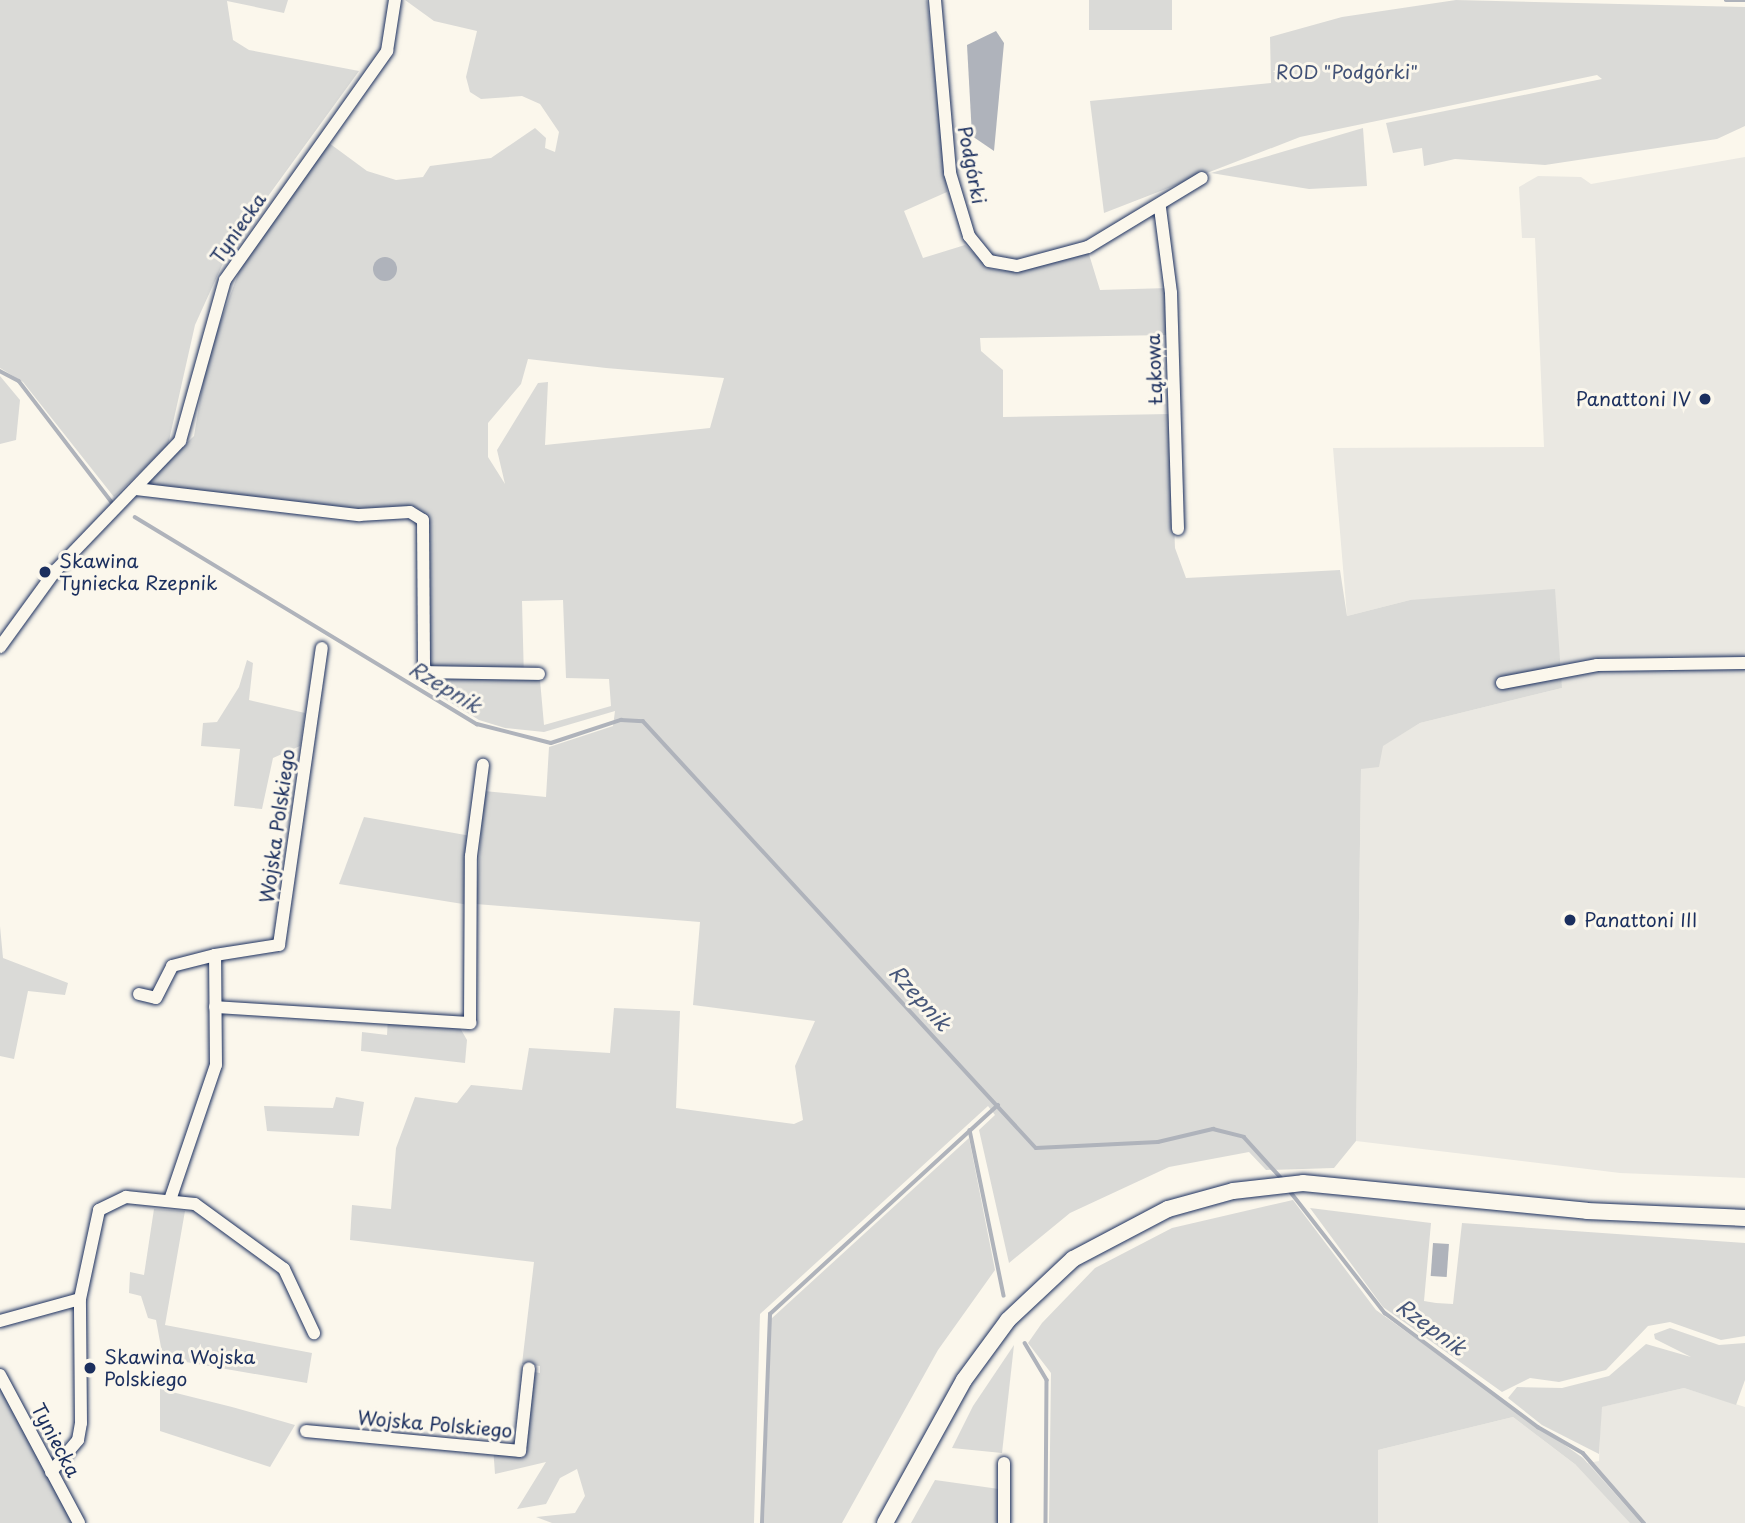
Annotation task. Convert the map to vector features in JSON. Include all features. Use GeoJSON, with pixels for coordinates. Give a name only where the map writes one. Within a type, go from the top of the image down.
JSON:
{"type":"FeatureCollection","features":[{"type":"Feature","properties":{"kind":"main road"},"geometry":{"type":"LineString","coordinates":[[885,1523],[977,1358],[1055,1274],[1147,1217],[1202,1198],[1303,1183],[1587,1211],[1745,1218]]}},
{"type":"Feature","properties":{"kind":"street","name":"Tyniecka"},"geometry":{"type":"LineString","coordinates":[[0,647],[57,570],[180,441],[225,280],[387,51],[396,0]]}},
{"type":"Feature","properties":{"kind":"street","name":"Podgórki"},"geometry":{"type":"LineString","coordinates":[[935,0],[950,173],[969,236],[983,257],[1017,266],[1066,255],[1160,208],[1202,178]]}},
{"type":"Feature","properties":{"kind":"street","name":"Łąkowa"},"geometry":{"type":"LineString","coordinates":[[1160,208],[1171,293],[1178,529]]}},
{"type":"Feature","properties":{"kind":"street"},"geometry":{"type":"LineString","coordinates":[[136,489],[359,516],[410,512],[423,520],[424,672],[539,674]]}},
{"type":"Feature","properties":{"kind":"street","name":"Wojska Polskiego"},"geometry":{"type":"LineString","coordinates":[[138,994],[156,998],[172,965],[279,944],[322,648]]}},
{"type":"Feature","properties":{"kind":"street"},"geometry":{"type":"LineString","coordinates":[[1502,682],[1597,665],[1745,663]]}},
{"type":"Feature","properties":{"kind":"street"},"geometry":{"type":"LineString","coordinates":[[215,1006],[470,1023],[471,856],[483,765]]}},
{"type":"Feature","properties":{"kind":"street"},"geometry":{"type":"LineString","coordinates":[[172,1198],[216,1065],[215,955]]}},
{"type":"Feature","properties":{"kind":"street"},"geometry":{"type":"LineString","coordinates":[[51,1472],[78,1440],[81,1423],[80,1299],[99,1210],[127,1197],[172,1198],[195,1204],[284,1269],[314,1332]]}},
{"type":"Feature","properties":{"kind":"street"},"geometry":{"type":"LineString","coordinates":[[0,1321],[80,1299]]}},
{"type":"Feature","properties":{"kind":"street","name":"Wojska Polskiego"},"geometry":{"type":"LineString","coordinates":[[306,1431],[520,1451],[529,1368]]}},
{"type":"Feature","properties":{"kind":"street","name":"Tyniecka"},"geometry":{"type":"LineString","coordinates":[[0,1376],[79,1523]]}},
{"type":"Feature","properties":{"kind":"street"},"geometry":{"type":"LineString","coordinates":[[1004,1463],[1004,1523]]}},
{"type":"Feature","properties":{"kind":"shaded area"},"geometry":{"type":"Polygon","coordinates":[[[996,31],[1004,43],[994,151],[972,136],[967,45],[996,31]]]}},
{"type":"Feature","properties":{"kind":"shaded area"},"geometry":{"type":"Polygon","coordinates":[[[1745,157],[1745,1178],[1620,1173],[1356,1141],[1361,769],[1382,746],[1420,723],[1562,688],[1410,600],[1347,616],[1333,448],[1544,447],[1535,238],[1522,238],[1519,187],[1538,176],[1581,177],[1591,184],[1745,157]]]}},
{"type":"Feature","properties":{"kind":"shaded area"},"geometry":{"type":"Polygon","coordinates":[[[385,257],[394,260],[397,269],[394,278],[385,281],[376,278],[373,269],[376,260],[385,257]]]}},
{"type":"Feature","properties":{"kind":"shaded area"},"geometry":{"type":"Polygon","coordinates":[[[1433,1243],[1449,1244],[1447,1277],[1431,1276],[1433,1243]]]}},
{"type":"Feature","properties":{"kind":"shaded area"},"geometry":{"type":"Polygon","coordinates":[[[1684,1388],[1745,1407],[1745,1523],[1378,1523],[1378,1450],[1513,1417],[1576,1465],[1599,1461],[1601,1407],[1684,1388]]]}},
{"type":"Feature","properties":{"kind":"green space"},"geometry":{"type":"Polygon","coordinates":[[[0,0],[288,0],[284,13],[227,1],[233,40],[249,50],[359,71],[229,250],[195,325],[168,445],[114,497],[23,382],[0,368],[0,0]]]}},
{"type":"Feature","properties":{"kind":"green space"},"geometry":{"type":"Polygon","coordinates":[[[405,0],[927,0],[947,192],[904,211],[923,258],[965,245],[991,269],[1005,271],[1088,251],[1100,290],[1168,288],[1168,335],[980,338],[981,351],[1003,370],[1003,417],[1170,414],[1175,548],[1186,578],[1340,570],[1347,616],[1410,600],[1555,589],[1562,688],[1420,723],[1383,746],[1379,767],[1361,769],[1356,1141],[1334,1168],[1266,1170],[1249,1152],[1169,1167],[1070,1213],[1009,1263],[979,1130],[995,1115],[988,1106],[760,1314],[754,1523],[552,1523],[536,1517],[575,1513],[585,1496],[577,1469],[560,1478],[546,1504],[517,1509],[546,1462],[495,1474],[493,1446],[516,1446],[522,1370],[540,1373],[540,1366],[522,1364],[534,1262],[350,1240],[352,1205],[391,1209],[396,1148],[415,1097],[457,1103],[471,1085],[522,1090],[529,1048],[610,1053],[614,1008],[680,1011],[676,1108],[794,1124],[803,1120],[795,1066],[815,1021],[693,1005],[700,922],[476,904],[484,791],[546,797],[549,747],[613,726],[615,711],[544,732],[505,728],[479,720],[422,685],[424,518],[416,507],[354,512],[142,487],[194,436],[207,358],[240,269],[329,143],[367,171],[396,180],[423,177],[430,166],[491,158],[535,128],[546,138],[545,148],[555,152],[559,132],[540,104],[522,96],[481,99],[470,92],[466,77],[477,31],[434,21],[405,0]],[[528,359],[521,384],[488,423],[488,457],[505,484],[497,450],[538,383],[548,382],[545,445],[710,428],[724,378],[606,368],[528,359]],[[563,600],[522,601],[524,680],[540,680],[544,725],[611,706],[609,679],[566,678],[563,600]]]}},
{"type":"Feature","properties":{"kind":"green space"},"geometry":{"type":"Polygon","coordinates":[[[1089,0],[1172,0],[1172,30],[1089,30],[1089,0]]]}},
{"type":"Feature","properties":{"kind":"green space","name":"ROD \"Podgórki\""},"geometry":{"type":"Polygon","coordinates":[[[1456,0],[1745,7],[1745,126],[1717,139],[1545,165],[1455,159],[1424,166],[1422,148],[1393,153],[1386,123],[1602,79],[1597,75],[1300,137],[1104,213],[1090,101],[1271,83],[1270,37],[1342,17],[1456,0]]]}},
{"type":"Feature","properties":{"kind":"green space"},"geometry":{"type":"Polygon","coordinates":[[[1363,128],[1367,186],[1309,189],[1211,173],[1363,128]]]}},
{"type":"Feature","properties":{"kind":"green space"},"geometry":{"type":"Polygon","coordinates":[[[0,376],[20,400],[16,440],[0,444],[0,376]]]}},
{"type":"Feature","properties":{"kind":"green space"},"geometry":{"type":"Polygon","coordinates":[[[247,660],[253,663],[249,700],[305,713],[300,746],[273,758],[262,809],[234,806],[240,749],[201,746],[203,723],[217,722],[239,687],[247,660]]]}},
{"type":"Feature","properties":{"kind":"green space"},"geometry":{"type":"Polygon","coordinates":[[[364,817],[471,836],[469,905],[339,884],[364,817]]]}},
{"type":"Feature","properties":{"kind":"green space"},"geometry":{"type":"Polygon","coordinates":[[[0,926],[3,958],[68,983],[65,995],[28,991],[14,1059],[0,1056],[0,926]]]}},
{"type":"Feature","properties":{"kind":"green space"},"geometry":{"type":"Polygon","coordinates":[[[388,1018],[459,1026],[467,1040],[465,1063],[361,1051],[362,1032],[387,1035],[388,1018]]]}},
{"type":"Feature","properties":{"kind":"green space"},"geometry":{"type":"Polygon","coordinates":[[[336,1097],[364,1102],[359,1136],[267,1131],[264,1106],[333,1108],[336,1097]]]}},
{"type":"Feature","properties":{"kind":"green space"},"geometry":{"type":"Polygon","coordinates":[[[969,1138],[995,1270],[938,1350],[842,1523],[764,1523],[771,1319],[969,1138]]]}},
{"type":"Feature","properties":{"kind":"green space"},"geometry":{"type":"Polygon","coordinates":[[[1293,1200],[1376,1310],[1583,1458],[1641,1523],[1630,1523],[1576,1465],[1513,1417],[1378,1450],[1378,1523],[1049,1523],[1051,1373],[1028,1343],[1042,1323],[1095,1268],[1172,1228],[1293,1200]]]}},
{"type":"Feature","properties":{"kind":"green space"},"geometry":{"type":"Polygon","coordinates":[[[1310,1208],[1431,1223],[1424,1301],[1436,1303],[1453,1304],[1462,1223],[1745,1243],[1745,1336],[1721,1340],[1670,1322],[1648,1326],[1606,1370],[1559,1382],[1530,1378],[1502,1392],[1383,1307],[1310,1208]]]}},
{"type":"Feature","properties":{"kind":"green space"},"geometry":{"type":"Polygon","coordinates":[[[154,1209],[185,1211],[165,1325],[312,1353],[307,1383],[163,1358],[156,1320],[148,1318],[141,1296],[129,1293],[130,1272],[144,1275],[154,1209]]]}},
{"type":"Feature","properties":{"kind":"green space"},"geometry":{"type":"Polygon","coordinates":[[[1670,1328],[1719,1345],[1745,1343],[1745,1380],[1736,1405],[1684,1388],[1602,1407],[1599,1454],[1542,1425],[1508,1398],[1517,1387],[1562,1388],[1609,1376],[1646,1344],[1691,1357],[1655,1339],[1654,1334],[1670,1328]]]}},
{"type":"Feature","properties":{"kind":"green space"},"geometry":{"type":"Polygon","coordinates":[[[1014,1345],[1002,1453],[952,1448],[973,1406],[1014,1345]]]}},
{"type":"Feature","properties":{"kind":"green space"},"geometry":{"type":"Polygon","coordinates":[[[0,1385],[73,1523],[0,1523],[0,1385]]]}},
{"type":"Feature","properties":{"kind":"green space"},"geometry":{"type":"Polygon","coordinates":[[[160,1389],[295,1425],[270,1467],[160,1431],[160,1389]]]}},
{"type":"Feature","properties":{"kind":"green space"},"geometry":{"type":"Polygon","coordinates":[[[935,1480],[999,1489],[1000,1523],[911,1523],[935,1480]]]}},
{"type":"Feature","properties":{"kind":"waterway"},"geometry":{"type":"LineString","coordinates":[[1726,0],[1745,0]]}},
{"type":"Feature","properties":{"kind":"waterway","name":"Rzepnik"},"geometry":{"type":"LineString","coordinates":[[0,371],[19,381],[112,502]]}},
{"type":"Feature","properties":{"kind":"waterway","name":"Rzepnik"},"geometry":{"type":"LineString","coordinates":[[135,517],[477,724],[551,743],[621,720],[643,721],[1036,1148],[1158,1142],[1213,1129],[1244,1137],[1284,1181]]}},
{"type":"Feature","properties":{"kind":"waterway"},"geometry":{"type":"LineString","coordinates":[[762,1523],[770,1314],[998,1105]]}},
{"type":"Feature","properties":{"kind":"waterway"},"geometry":{"type":"LineString","coordinates":[[970,1130],[1004,1296]]}},
{"type":"Feature","properties":{"kind":"waterway","name":"Rzepnik"},"geometry":{"type":"LineString","coordinates":[[1290,1191],[1385,1313],[1538,1427],[1583,1453],[1644,1523]]}},
{"type":"Feature","properties":{"kind":"waterway"},"geometry":{"type":"LineString","coordinates":[[1025,1343],[1047,1380],[1046,1523]]}},
{"type":"Feature","properties":{"kind":"place","name":"Panattoni IV"},"geometry":{"type":"Point","coordinates":[1705,399]}},
{"type":"Feature","properties":{"kind":"place","name":"Skawina Tyniecka Rzepnik"},"geometry":{"type":"Point","coordinates":[45,572]}},
{"type":"Feature","properties":{"kind":"place","name":"Panattoni III"},"geometry":{"type":"Point","coordinates":[1570,920]}},
{"type":"Feature","properties":{"kind":"place","name":"Skawina Wojska Polskiego"},"geometry":{"type":"Point","coordinates":[90,1368]}}]}
